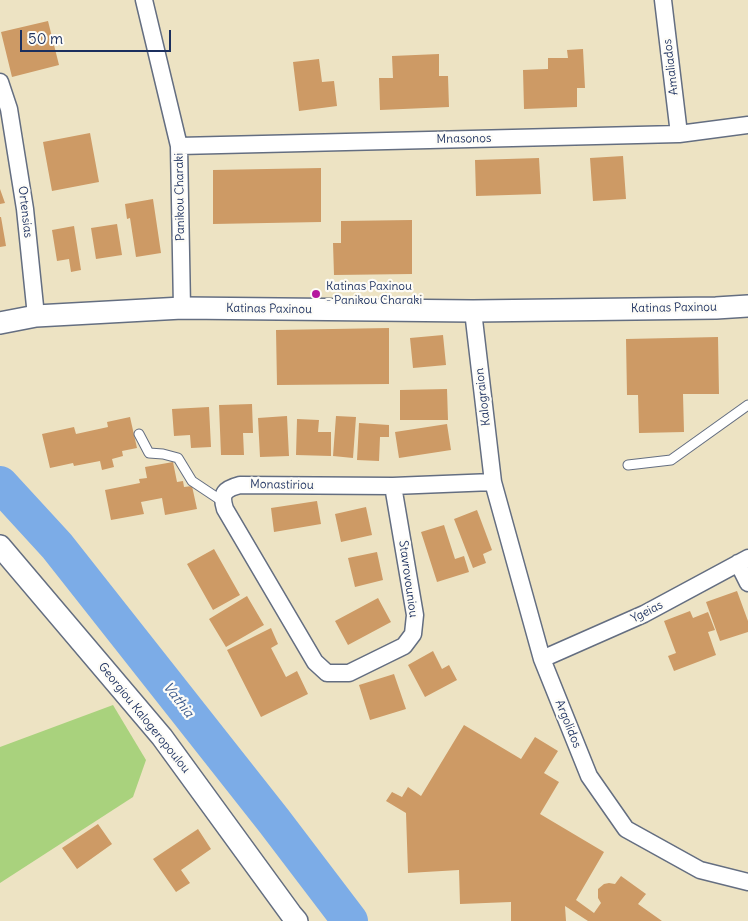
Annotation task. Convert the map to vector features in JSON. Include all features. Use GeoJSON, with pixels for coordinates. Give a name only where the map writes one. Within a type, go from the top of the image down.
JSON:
{"type":"FeatureCollection","features":[{"type":"Feature","properties":{"kind":"street","name":"Panikou Charaki"},"geometry":{"type":"LineString","coordinates":[[144,0],[179,146],[182,308]]}},
{"type":"Feature","properties":{"kind":"street","name":"Amaliados"},"geometry":{"type":"LineString","coordinates":[[663,0],[679,134]]}},
{"type":"Feature","properties":{"kind":"street","name":"Ortensias"},"geometry":{"type":"LineString","coordinates":[[0,82],[26,209],[36,316]]}},
{"type":"Feature","properties":{"kind":"street","name":"Mnasonos"},"geometry":{"type":"LineString","coordinates":[[179,146],[679,134],[748,125]]}},
{"type":"Feature","properties":{"kind":"street","name":"Katinas Paxinou"},"geometry":{"type":"LineString","coordinates":[[0,322],[36,316],[182,308],[473,311],[748,306]]}},
{"type":"Feature","properties":{"kind":"street","name":"Kalograion"},"geometry":{"type":"LineString","coordinates":[[473,311],[492,482]]}},
{"type":"Feature","properties":{"kind":"street","name":"Monastiriou"},"geometry":{"type":"LineString","coordinates":[[222,501],[223,494],[229,488],[240,484],[393,486],[492,482]]}},
{"type":"Feature","properties":{"kind":"street","name":"Argolidos"},"geometry":{"type":"LineString","coordinates":[[492,482],[542,659],[589,776],[626,829],[700,870],[748,882]]}},
{"type":"Feature","properties":{"kind":"street","name":"Stavrovouniou"},"geometry":{"type":"LineString","coordinates":[[222,501],[315,662],[327,673],[349,673],[404,646],[413,634],[415,615],[393,486]]}},
{"type":"Feature","properties":{"kind":"street","name":"Georgiou Kalogeropoulou"},"geometry":{"type":"LineString","coordinates":[[0,546],[162,737],[297,921]]}},
{"type":"Feature","properties":{"kind":"street","name":"Ygeias"},"geometry":{"type":"LineString","coordinates":[[542,659],[644,614],[743,561]]}},
{"type":"Feature","properties":{"kind":"street"},"geometry":{"type":"LineString","coordinates":[[743,561],[748,583]]}},
{"type":"Feature","properties":{"kind":"lane"},"geometry":{"type":"LineString","coordinates":[[628,465],[671,460],[748,405]]}},
{"type":"Feature","properties":{"kind":"lane"},"geometry":{"type":"LineString","coordinates":[[139,434],[150,453],[178,458],[192,481],[222,501]]}},
{"type":"Feature","properties":{"kind":"green space"},"geometry":{"type":"Polygon","coordinates":[[[113,705],[146,760],[133,797],[0,883],[0,747],[113,705]]]}},
{"type":"Feature","properties":{"kind":"building"},"geometry":{"type":"Polygon","coordinates":[[[48,21],[59,65],[12,77],[1,32],[48,21]]]}},
{"type":"Feature","properties":{"kind":"building"},"geometry":{"type":"Polygon","coordinates":[[[583,49],[585,88],[577,88],[577,107],[524,109],[523,70],[548,69],[548,58],[568,58],[567,50],[583,49]]]}},
{"type":"Feature","properties":{"kind":"building"},"geometry":{"type":"Polygon","coordinates":[[[439,54],[439,76],[448,76],[449,107],[380,110],[379,78],[393,78],[392,56],[439,54]]]}},
{"type":"Feature","properties":{"kind":"building"},"geometry":{"type":"Polygon","coordinates":[[[319,59],[322,82],[334,81],[337,106],[299,111],[293,62],[319,59]]]}},
{"type":"Feature","properties":{"kind":"building"},"geometry":{"type":"Polygon","coordinates":[[[90,133],[99,182],[52,191],[43,142],[90,133]]]}},
{"type":"Feature","properties":{"kind":"building"},"geometry":{"type":"Polygon","coordinates":[[[623,156],[626,199],[593,201],[590,158],[623,156]]]}},
{"type":"Feature","properties":{"kind":"building"},"geometry":{"type":"Polygon","coordinates":[[[539,158],[541,194],[476,196],[475,160],[539,158]]]}},
{"type":"Feature","properties":{"kind":"building"},"geometry":{"type":"Polygon","coordinates":[[[321,168],[321,222],[213,224],[213,170],[321,168]]]}},
{"type":"Feature","properties":{"kind":"building"},"geometry":{"type":"Polygon","coordinates":[[[0,189],[5,203],[0,204],[0,189]]]}},
{"type":"Feature","properties":{"kind":"building"},"geometry":{"type":"Polygon","coordinates":[[[153,199],[161,253],[136,257],[130,218],[127,219],[125,204],[153,199]]]}},
{"type":"Feature","properties":{"kind":"building"},"geometry":{"type":"Polygon","coordinates":[[[0,217],[6,246],[0,247],[0,217]]]}},
{"type":"Feature","properties":{"kind":"building"},"geometry":{"type":"Polygon","coordinates":[[[412,220],[412,274],[334,275],[333,243],[341,243],[341,221],[412,220]]]}},
{"type":"Feature","properties":{"kind":"building"},"geometry":{"type":"Polygon","coordinates":[[[117,224],[122,255],[96,259],[91,228],[117,224]]]}},
{"type":"Feature","properties":{"kind":"building"},"geometry":{"type":"Polygon","coordinates":[[[74,226],[81,270],[71,272],[69,259],[57,261],[52,230],[74,226]]]}},
{"type":"Feature","properties":{"kind":"building"},"geometry":{"type":"Polygon","coordinates":[[[389,328],[389,384],[277,385],[276,330],[389,328]]]}},
{"type":"Feature","properties":{"kind":"building"},"geometry":{"type":"Polygon","coordinates":[[[443,335],[446,365],[413,368],[410,338],[443,335]]]}},
{"type":"Feature","properties":{"kind":"building"},"geometry":{"type":"Polygon","coordinates":[[[718,337],[719,394],[683,394],[684,432],[639,433],[638,395],[627,395],[626,339],[718,337]]]}},
{"type":"Feature","properties":{"kind":"building"},"geometry":{"type":"Polygon","coordinates":[[[447,389],[448,420],[400,420],[400,390],[447,389]]]}},
{"type":"Feature","properties":{"kind":"building"},"geometry":{"type":"Polygon","coordinates":[[[252,404],[253,433],[243,433],[244,455],[221,455],[219,405],[252,404]]]}},
{"type":"Feature","properties":{"kind":"building"},"geometry":{"type":"Polygon","coordinates":[[[209,407],[211,447],[191,448],[190,435],[174,436],[172,409],[209,407]]]}},
{"type":"Feature","properties":{"kind":"building"},"geometry":{"type":"Polygon","coordinates":[[[287,416],[289,456],[260,457],[258,418],[287,416]]]}},
{"type":"Feature","properties":{"kind":"building"},"geometry":{"type":"Polygon","coordinates":[[[336,416],[356,417],[353,458],[333,456],[336,416]]]}},
{"type":"Feature","properties":{"kind":"building"},"geometry":{"type":"Polygon","coordinates":[[[130,417],[137,448],[122,451],[123,456],[112,459],[114,467],[102,470],[100,461],[74,466],[73,463],[50,468],[42,434],[74,427],[76,434],[108,427],[107,422],[130,417]]]}},
{"type":"Feature","properties":{"kind":"building"},"geometry":{"type":"Polygon","coordinates":[[[297,419],[319,420],[318,432],[331,432],[331,456],[296,455],[297,419]]]}},
{"type":"Feature","properties":{"kind":"building"},"geometry":{"type":"Polygon","coordinates":[[[359,423],[389,425],[389,437],[380,437],[379,461],[357,460],[359,423]]]}},
{"type":"Feature","properties":{"kind":"building"},"geometry":{"type":"Polygon","coordinates":[[[447,424],[451,450],[399,458],[395,432],[447,424]]]}},
{"type":"Feature","properties":{"kind":"building"},"geometry":{"type":"Polygon","coordinates":[[[173,462],[177,482],[183,481],[184,487],[192,486],[197,509],[165,515],[162,498],[141,502],[144,514],[111,520],[105,490],[140,483],[139,479],[147,478],[145,467],[173,462]]]}},
{"type":"Feature","properties":{"kind":"building"},"geometry":{"type":"Polygon","coordinates":[[[317,501],[321,524],[274,532],[271,508],[317,501]]]}},
{"type":"Feature","properties":{"kind":"building"},"geometry":{"type":"Polygon","coordinates":[[[366,507],[372,535],[341,542],[335,514],[366,507]]]}},
{"type":"Feature","properties":{"kind":"building"},"geometry":{"type":"Polygon","coordinates":[[[477,510],[492,550],[483,554],[486,563],[473,568],[454,519],[477,510]]]}},
{"type":"Feature","properties":{"kind":"building"},"geometry":{"type":"Polygon","coordinates":[[[444,525],[455,559],[464,556],[469,572],[437,582],[421,532],[444,525]]]}},
{"type":"Feature","properties":{"kind":"building"},"geometry":{"type":"Polygon","coordinates":[[[214,549],[240,595],[213,610],[187,564],[214,549]]]}},
{"type":"Feature","properties":{"kind":"building"},"geometry":{"type":"Polygon","coordinates":[[[377,552],[383,580],[355,587],[348,558],[377,552]]]}},
{"type":"Feature","properties":{"kind":"building"},"geometry":{"type":"Polygon","coordinates":[[[737,591],[748,621],[748,632],[720,641],[706,602],[737,591]]]}},
{"type":"Feature","properties":{"kind":"building"},"geometry":{"type":"Polygon","coordinates":[[[247,596],[264,625],[226,647],[209,619],[247,596]]]}},
{"type":"Feature","properties":{"kind":"building"},"geometry":{"type":"Polygon","coordinates":[[[378,598],[391,622],[348,645],[335,621],[378,598]]]}},
{"type":"Feature","properties":{"kind":"building"},"geometry":{"type":"Polygon","coordinates":[[[690,611],[693,618],[708,612],[715,630],[708,632],[716,655],[674,671],[668,656],[676,653],[664,621],[690,611]]]}},
{"type":"Feature","properties":{"kind":"building"},"geometry":{"type":"Polygon","coordinates":[[[271,628],[278,644],[271,648],[286,677],[297,671],[308,694],[261,717],[227,650],[271,628]]]}},
{"type":"Feature","properties":{"kind":"building"},"geometry":{"type":"Polygon","coordinates":[[[433,651],[442,669],[449,665],[457,680],[425,697],[408,665],[433,651]]]}},
{"type":"Feature","properties":{"kind":"building"},"geometry":{"type":"Polygon","coordinates":[[[394,674],[406,709],[370,720],[359,685],[394,674]]]}},
{"type":"Feature","properties":{"kind":"building"},"geometry":{"type":"Polygon","coordinates":[[[464,725],[521,759],[535,737],[558,751],[544,773],[559,782],[540,814],[604,852],[576,900],[594,913],[601,903],[598,898],[598,889],[604,884],[615,884],[621,876],[646,894],[638,904],[662,921],[588,921],[565,906],[566,921],[511,921],[511,902],[460,904],[459,870],[408,873],[406,813],[386,801],[392,792],[402,797],[408,787],[421,796],[464,725]]]}},
{"type":"Feature","properties":{"kind":"building"},"geometry":{"type":"Polygon","coordinates":[[[98,824],[112,844],[77,869],[62,848],[98,824]]]}},
{"type":"Feature","properties":{"kind":"building"},"geometry":{"type":"Polygon","coordinates":[[[198,829],[211,849],[181,870],[190,883],[176,892],[153,859],[198,829]]]}},
{"type":"Feature","properties":{"kind":"waterway","name":"Vathia"},"geometry":{"type":"LineString","coordinates":[[0,484],[57,546],[274,821],[350,921]]}},
{"type":"Feature","properties":{"kind":"place","name":"Katinas Paxinou - Panikou Charaki"},"geometry":{"type":"Point","coordinates":[316,294]}}]}
